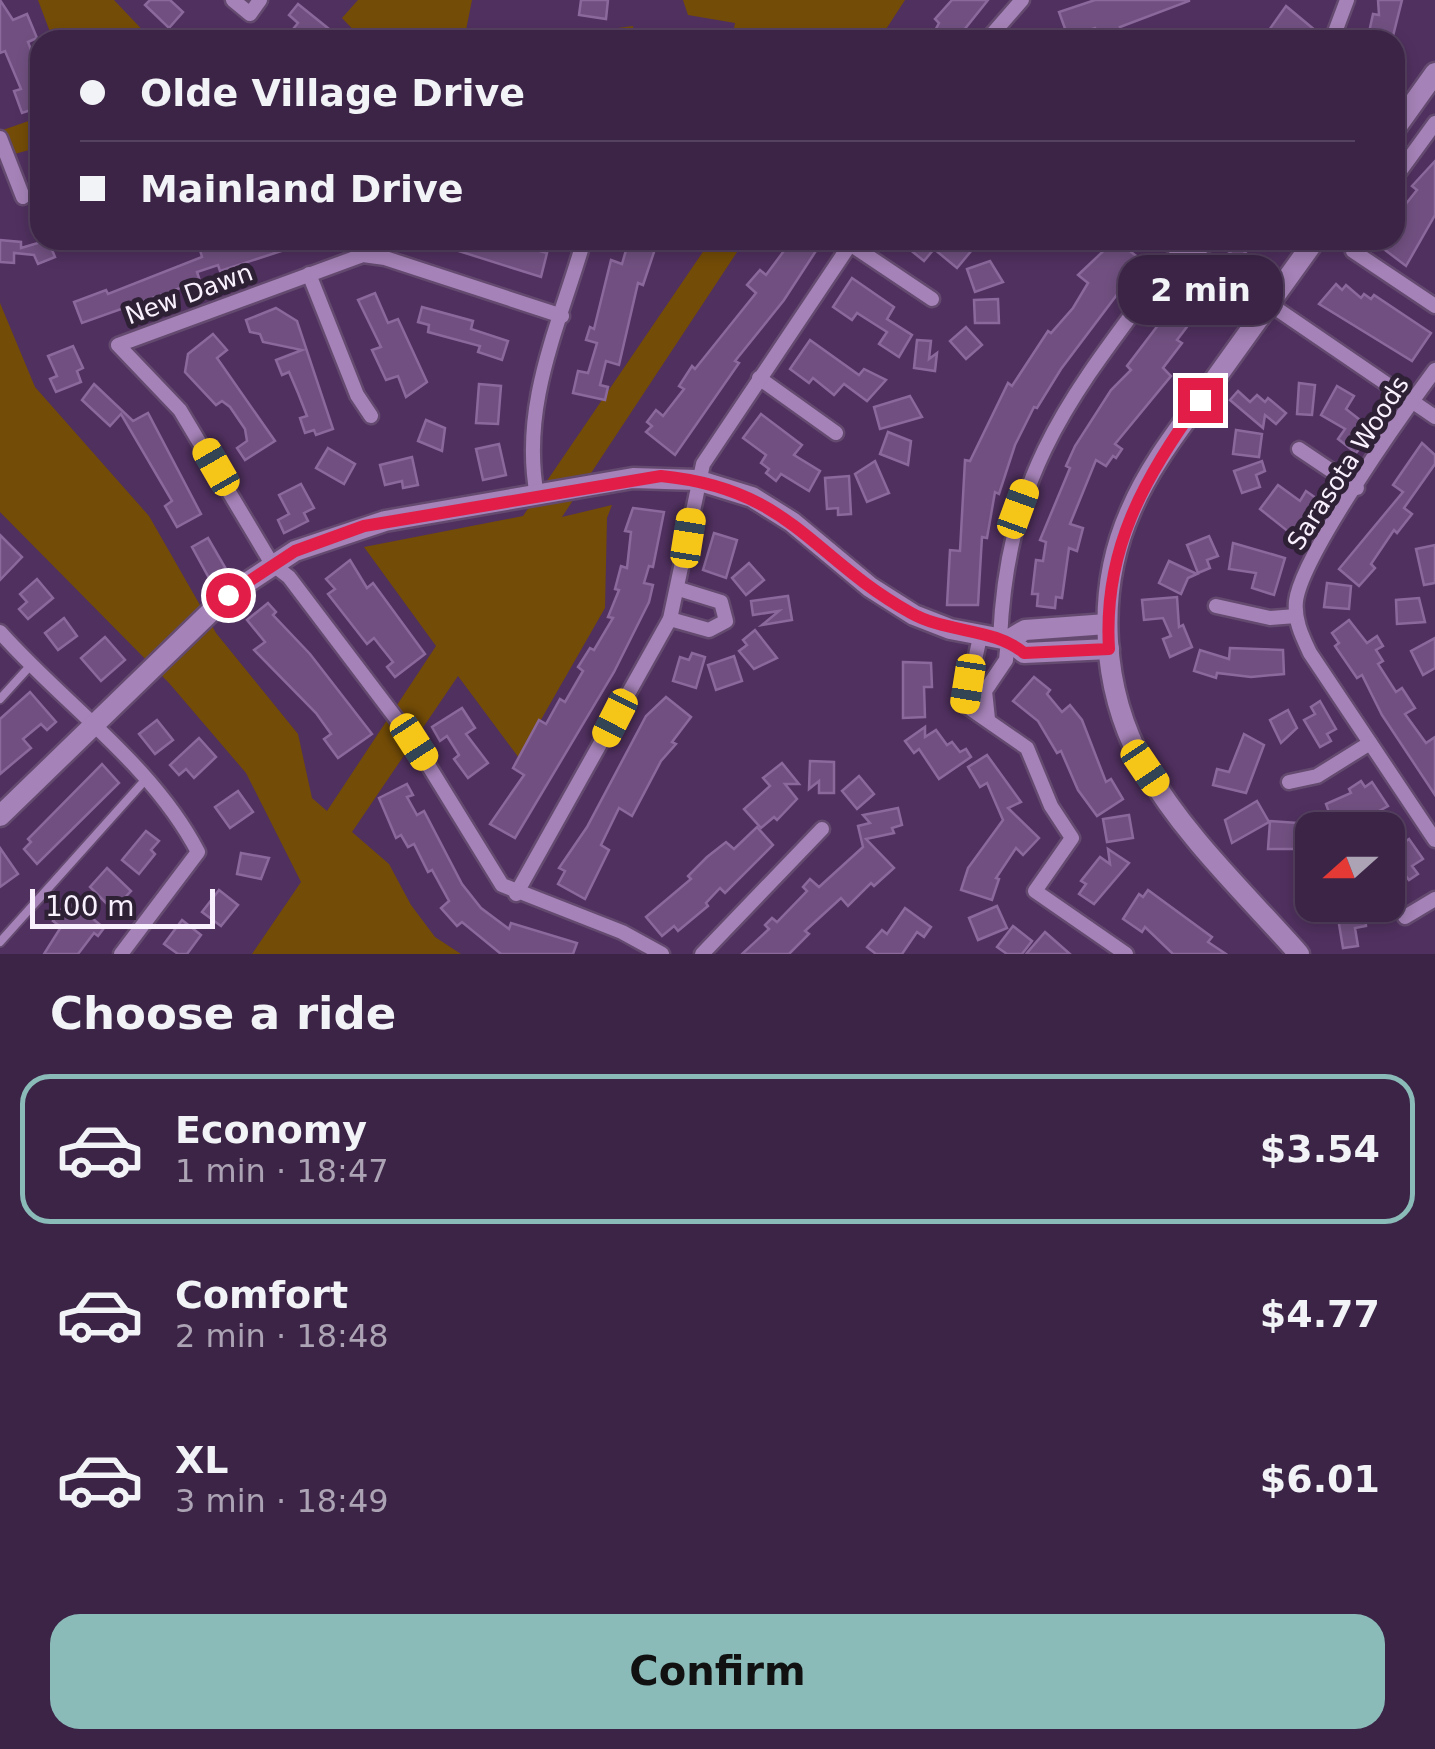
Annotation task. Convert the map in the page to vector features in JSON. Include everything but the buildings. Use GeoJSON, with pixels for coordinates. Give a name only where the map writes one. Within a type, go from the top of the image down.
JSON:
{"type":"FeatureCollection","features":[{"type":"Feature","properties":{"kind":"street"},"geometry":{"type":"LineString","coordinates":[[233,0],[250,14],[260,0]]}},
{"type":"Feature","properties":{"kind":"street"},"geometry":{"type":"LineString","coordinates":[[996,30],[1022,0]]}},
{"type":"Feature","properties":{"kind":"street"},"geometry":{"type":"LineString","coordinates":[[1336,30],[1347,0]]}},
{"type":"Feature","properties":{"kind":"street"},"geometry":{"type":"LineString","coordinates":[[1405,115],[1435,73]]}},
{"type":"Feature","properties":{"kind":"street"},"geometry":{"type":"LineString","coordinates":[[1405,164],[1435,123]]}},
{"type":"Feature","properties":{"kind":"street"},"geometry":{"type":"LineString","coordinates":[[0,138],[23,197]]}},
{"type":"Feature","properties":{"kind":"street"},"geometry":{"type":"LineString","coordinates":[[537,496],[530,426],[581,250]]}},
{"type":"Feature","properties":{"kind":"street"},"geometry":{"type":"LineString","coordinates":[[516,894],[670,619],[680,589],[697,480],[711,448],[846,250]]}},
{"type":"Feature","properties":{"kind":"street"},"geometry":{"type":"LineString","coordinates":[[863,250],[932,298]]}},
{"type":"Feature","properties":{"kind":"street"},"geometry":{"type":"LineString","coordinates":[[1126,954],[1035,891],[1072,838],[1051,806],[1026,748],[965,706],[972,674],[996,638],[1005,565],[1018,509],[1037,460],[1070,402],[1176,250]]}},
{"type":"Feature","properties":{"kind":"street"},"geometry":{"type":"LineString","coordinates":[[1193,250],[1268,306],[1435,417]]}},
{"type":"Feature","properties":{"kind":"street"},"geometry":{"type":"LineString","coordinates":[[1299,954],[1176,813],[1145,768],[1121,711],[1108,624],[1112,571],[1131,509],[1156,463],[1308,250]]}},
{"type":"Feature","properties":{"kind":"street"},"geometry":{"type":"LineString","coordinates":[[1361,250],[1435,306]]}},
{"type":"Feature","properties":{"kind":"street","name":"New Dawn"},"geometry":{"type":"LineString","coordinates":[[272,564],[180,410],[118,345],[347,260],[375,256],[562,316]]}},
{"type":"Feature","properties":{"kind":"street"},"geometry":{"type":"LineString","coordinates":[[309,274],[357,395],[371,416]]}},
{"type":"Feature","properties":{"kind":"street","name":"Sarasota Woods"},"geometry":{"type":"LineString","coordinates":[[1296,616],[1300,585],[1309,562],[1435,370]]}},
{"type":"Feature","properties":{"kind":"street"},"geometry":{"type":"LineString","coordinates":[[758,378],[836,433]]}},
{"type":"Feature","properties":{"kind":"street"},"geometry":{"type":"LineString","coordinates":[[1299,449],[1357,488]]}},
{"type":"Feature","properties":{"kind":"street"},"geometry":{"type":"LineString","coordinates":[[0,816],[228,595],[272,564],[364,526],[633,478],[697,480],[730,488],[773,508],[870,588],[914,615],[996,638],[1024,653],[1109,649]]}},
{"type":"Feature","properties":{"kind":"street"},"geometry":{"type":"LineString","coordinates":[[272,564],[288,577],[378,690],[454,803],[490,870],[516,894],[622,932],[662,954]]}},
{"type":"Feature","properties":{"kind":"street"},"geometry":{"type":"LineString","coordinates":[[670,619],[709,630],[726,620],[721,602],[680,589]]}},
{"type":"Feature","properties":{"kind":"street"},"geometry":{"type":"LineString","coordinates":[[1216,606],[1270,618],[1296,616],[1310,653],[1435,840]]}},
{"type":"Feature","properties":{"kind":"street"},"geometry":{"type":"LineString","coordinates":[[996,638],[1025,630],[1108,624]]}},
{"type":"Feature","properties":{"kind":"street"},"geometry":{"type":"LineString","coordinates":[[0,632],[146,779],[183,824],[198,852],[121,954]]}},
{"type":"Feature","properties":{"kind":"street"},"geometry":{"type":"LineString","coordinates":[[988,720],[983,700],[1006,660],[996,638]]}},
{"type":"Feature","properties":{"kind":"street"},"geometry":{"type":"LineString","coordinates":[[1289,782],[1316,776],[1370,744]]}},
{"type":"Feature","properties":{"kind":"street"},"geometry":{"type":"LineString","coordinates":[[702,954],[822,829]]}},
{"type":"Feature","properties":{"kind":"street"},"geometry":{"type":"LineString","coordinates":[[1405,918],[1435,899]]}},
{"type":"Feature","properties":{"kind":"lane"},"geometry":{"type":"LineString","coordinates":[[0,699],[30,666]]}},
{"type":"Feature","properties":{"kind":"lane"},"geometry":{"type":"LineString","coordinates":[[972,674],[990,683]]}},
{"type":"Feature","properties":{"kind":"lane"},"geometry":{"type":"LineString","coordinates":[[0,942],[146,779]]}},
{"type":"Feature","properties":{"kind":"shaded area"},"geometry":{"type":"Polygon","coordinates":[[[38,0],[114,0],[142,30],[49,30],[38,0]]]}},
{"type":"Feature","properties":{"kind":"shaded area"},"geometry":{"type":"Polygon","coordinates":[[[358,0],[472,0],[466,30],[353,30],[342,18],[358,0]]]}},
{"type":"Feature","properties":{"kind":"shaded area"},"geometry":{"type":"Polygon","coordinates":[[[683,0],[905,0],[886,30],[734,30],[735,23],[688,15],[683,0]]]}},
{"type":"Feature","properties":{"kind":"shaded area"},"geometry":{"type":"Polygon","coordinates":[[[30,120],[30,150],[0,158],[0,131],[30,120]]]}},
{"type":"Feature","properties":{"kind":"shaded area"},"geometry":{"type":"Polygon","coordinates":[[[704,250],[738,250],[562,517],[612,505],[607,518],[605,608],[519,758],[458,676],[352,832],[389,864],[411,905],[435,937],[461,954],[252,954],[301,882],[246,773],[169,683],[0,512],[0,303],[35,387],[149,516],[216,633],[298,734],[312,798],[327,811],[436,646],[364,547],[523,516],[704,250]]]}},
{"type":"Feature","properties":{"kind":"route"},"geometry":{"type":"LineString","coordinates":[[228,595],[256,573],[295,551],[364,526],[661,476],[730,488],[773,508],[870,588],[934,624],[1008,640],[1024,653],[1109,649],[1108,603],[1120,536],[1156,463],[1200,400]]}}]}
